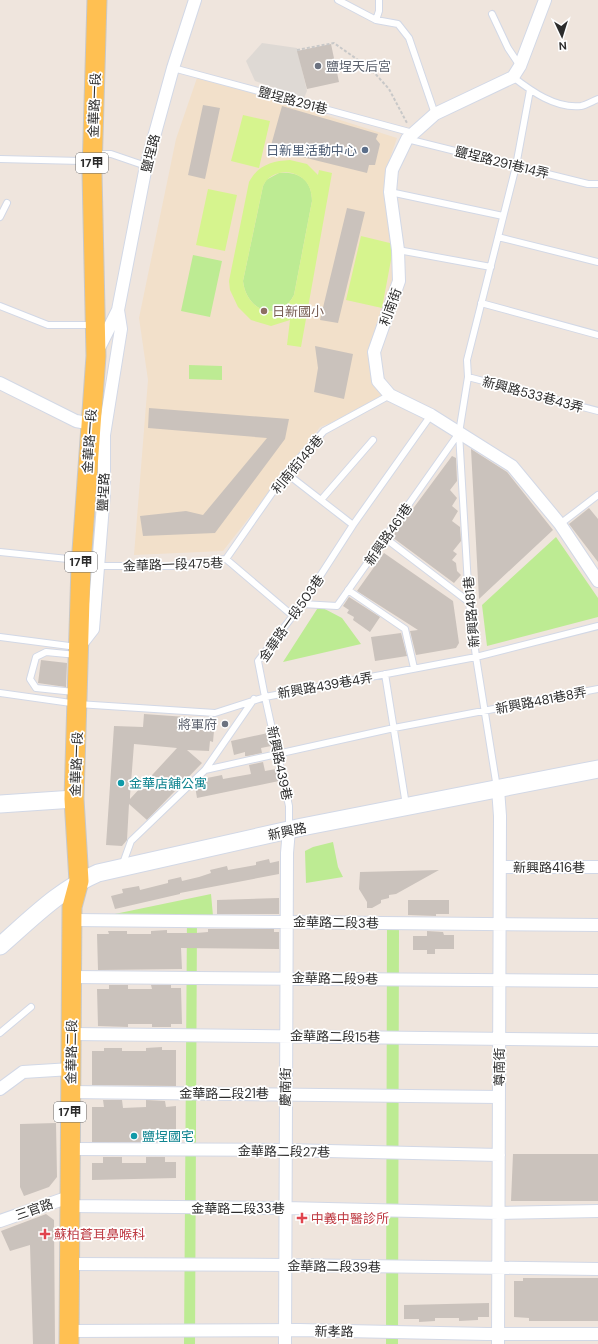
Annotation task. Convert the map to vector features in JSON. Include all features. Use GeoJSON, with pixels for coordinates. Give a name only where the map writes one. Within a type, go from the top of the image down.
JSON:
{"type":"FeatureCollection","features":[{"type":"Feature","properties":{"kind":"main road","name":"金華路一段"},"geometry":{"type":"LineString","coordinates":[[79,881],[74,799],[78,698],[78,651],[89,566],[98,425],[93,154],[97,0]]}},
{"type":"Feature","properties":{"kind":"main road","name":"金華路二段"},"geometry":{"type":"LineString","coordinates":[[70,1338],[69,1202],[72,1034],[72,907],[79,881]]}},
{"type":"Feature","properties":{"kind":"street","name":"鹽埕路"},"geometry":{"type":"LineString","coordinates":[[96,356],[118,310],[146,166],[173,68],[195,0]]}},
{"type":"Feature","properties":{"kind":"street"},"geometry":{"type":"LineString","coordinates":[[514,77],[520,66],[544,0]]}},
{"type":"Feature","properties":{"kind":"street","name":"利南街"},"geometry":{"type":"LineString","coordinates":[[514,77],[435,114],[409,134],[392,170],[390,192],[398,250],[399,282],[374,352],[378,381],[390,395],[431,415],[512,466],[560,524],[598,581]]}},
{"type":"Feature","properties":{"kind":"street","name":"鹽埕路"},"geometry":{"type":"LineString","coordinates":[[98,425],[121,330],[118,310]]}},
{"type":"Feature","properties":{"kind":"street"},"geometry":{"type":"LineString","coordinates":[[0,383],[76,421],[98,425]]}},
{"type":"Feature","properties":{"kind":"street","name":"新興路"},"geometry":{"type":"LineString","coordinates":[[0,946],[45,907],[79,881],[98,873],[289,830],[598,770]]}},
{"type":"Feature","properties":{"kind":"street","name":"尊南街"},"geometry":{"type":"LineString","coordinates":[[498,789],[500,816],[498,1339]]}},
{"type":"Feature","properties":{"kind":"street"},"geometry":{"type":"LineString","coordinates":[[0,804],[74,799]]}},
{"type":"Feature","properties":{"kind":"street","name":"慶南街"},"geometry":{"type":"LineString","coordinates":[[285,1344],[286,921],[287,853],[289,830]]}},
{"type":"Feature","properties":{"kind":"street","name":"新興路416巷"},"geometry":{"type":"LineString","coordinates":[[500,867],[598,867]]}},
{"type":"Feature","properties":{"kind":"street","name":"金華路二段3巷"},"geometry":{"type":"LineString","coordinates":[[73,920],[598,925]]}},
{"type":"Feature","properties":{"kind":"street","name":"金華路二段9巷"},"geometry":{"type":"LineString","coordinates":[[72,977],[287,977],[499,981],[598,981]]}},
{"type":"Feature","properties":{"kind":"street","name":"金華路二段15巷"},"geometry":{"type":"LineString","coordinates":[[72,1034],[286,1035],[598,1040]]}},
{"type":"Feature","properties":{"kind":"street"},"geometry":{"type":"LineString","coordinates":[[0,1089],[23,1072],[71,1069]]}},
{"type":"Feature","properties":{"kind":"street","name":"金華路二段21巷"},"geometry":{"type":"LineString","coordinates":[[70,1092],[285,1093],[499,1097]]}},
{"type":"Feature","properties":{"kind":"street","name":"金華路二段27巷"},"geometry":{"type":"LineString","coordinates":[[70,1149],[285,1150],[499,1155]]}},
{"type":"Feature","properties":{"kind":"street","name":"金華路二段33巷"},"geometry":{"type":"LineString","coordinates":[[69,1202],[499,1212],[598,1211]]}},
{"type":"Feature","properties":{"kind":"street","name":"三官路"},"geometry":{"type":"LineString","coordinates":[[0,1220],[69,1202]]}},
{"type":"Feature","properties":{"kind":"street","name":"金華路二段39巷"},"geometry":{"type":"LineString","coordinates":[[70,1264],[284,1265],[598,1270]]}},
{"type":"Feature","properties":{"kind":"street","name":"新孝路"},"geometry":{"type":"LineString","coordinates":[[70,1338],[285,1330],[498,1339],[598,1334]]}},
{"type":"Feature","properties":{"kind":"lane"},"geometry":{"type":"LineString","coordinates":[[338,0],[376,20],[398,24],[409,38],[435,114]]}},
{"type":"Feature","properties":{"kind":"lane"},"geometry":{"type":"LineString","coordinates":[[376,20],[379,10],[379,0]]}},
{"type":"Feature","properties":{"kind":"lane"},"geometry":{"type":"LineString","coordinates":[[492,14],[508,48],[520,66]]}},
{"type":"Feature","properties":{"kind":"lane","name":"鹽埕路291巷"},"geometry":{"type":"LineString","coordinates":[[173,68],[409,134]]}},
{"type":"Feature","properties":{"kind":"lane"},"geometry":{"type":"LineString","coordinates":[[514,77],[530,90],[563,105],[581,106],[598,99]]}},
{"type":"Feature","properties":{"kind":"lane"},"geometry":{"type":"LineString","coordinates":[[459,433],[468,377],[467,360],[516,166],[530,90]]}},
{"type":"Feature","properties":{"kind":"lane","name":"鹽埕路291巷14弄"},"geometry":{"type":"LineString","coordinates":[[409,134],[516,166],[588,184],[598,184]]}},
{"type":"Feature","properties":{"kind":"lane"},"geometry":{"type":"LineString","coordinates":[[0,159],[81,161],[93,154],[110,154],[146,166]]}},
{"type":"Feature","properties":{"kind":"lane"},"geometry":{"type":"LineString","coordinates":[[390,192],[503,216]]}},
{"type":"Feature","properties":{"kind":"lane"},"geometry":{"type":"LineString","coordinates":[[0,217],[7,203]]}},
{"type":"Feature","properties":{"kind":"lane"},"geometry":{"type":"LineString","coordinates":[[498,237],[598,262]]}},
{"type":"Feature","properties":{"kind":"lane"},"geometry":{"type":"LineString","coordinates":[[398,250],[490,267]]}},
{"type":"Feature","properties":{"kind":"lane"},"geometry":{"type":"LineString","coordinates":[[482,303],[598,335]]}},
{"type":"Feature","properties":{"kind":"lane"},"geometry":{"type":"LineString","coordinates":[[0,306],[48,325],[95,326]]}},
{"type":"Feature","properties":{"kind":"lane","name":"新興路533巷43弄"},"geometry":{"type":"LineString","coordinates":[[468,377],[598,411]]}},
{"type":"Feature","properties":{"kind":"lane","name":"利南街148巷"},"geometry":{"type":"LineString","coordinates":[[226,559],[286,473],[324,431],[390,395]]}},
{"type":"Feature","properties":{"kind":"lane","name":"金華路一段503巷"},"geometry":{"type":"LineString","coordinates":[[265,697],[258,661],[302,604],[353,525],[431,415]]}},
{"type":"Feature","properties":{"kind":"lane","name":"新興路461巷"},"geometry":{"type":"LineString","coordinates":[[302,604],[337,606],[459,433]]}},
{"type":"Feature","properties":{"kind":"lane","name":"新興路481巷"},"geometry":{"type":"LineString","coordinates":[[459,433],[469,602],[484,711],[498,789]]}},
{"type":"Feature","properties":{"kind":"lane"},"geometry":{"type":"LineString","coordinates":[[321,500],[373,440]]}},
{"type":"Feature","properties":{"kind":"lane"},"geometry":{"type":"LineString","coordinates":[[286,473],[353,525]]}},
{"type":"Feature","properties":{"kind":"lane"},"geometry":{"type":"LineString","coordinates":[[560,524],[598,495]]}},
{"type":"Feature","properties":{"kind":"lane"},"geometry":{"type":"LineString","coordinates":[[385,538],[469,602]]}},
{"type":"Feature","properties":{"kind":"lane","name":"金華路一段475巷"},"geometry":{"type":"LineString","coordinates":[[0,552],[68,559],[89,566],[172,566],[226,559],[293,616]]}},
{"type":"Feature","properties":{"kind":"lane"},"geometry":{"type":"LineString","coordinates":[[348,590],[405,629],[414,668]]}},
{"type":"Feature","properties":{"kind":"lane","name":"新興路439巷4弄"},"geometry":{"type":"LineString","coordinates":[[265,697],[476,657],[598,626]]}},
{"type":"Feature","properties":{"kind":"lane"},"geometry":{"type":"LineString","coordinates":[[0,637],[78,651]]}},
{"type":"Feature","properties":{"kind":"lane"},"geometry":{"type":"LineString","coordinates":[[78,651],[46,652],[36,657],[30,679],[36,688],[78,698]]}},
{"type":"Feature","properties":{"kind":"lane"},"geometry":{"type":"LineString","coordinates":[[385,674],[406,807]]}},
{"type":"Feature","properties":{"kind":"lane","name":"新興路481巷8弄"},"geometry":{"type":"LineString","coordinates":[[205,770],[278,752],[394,728],[598,689]]}},
{"type":"Feature","properties":{"kind":"lane"},"geometry":{"type":"LineString","coordinates":[[0,693],[78,698],[215,713],[265,697]]}},
{"type":"Feature","properties":{"kind":"lane","name":"新興路439巷"},"geometry":{"type":"LineString","coordinates":[[265,697],[290,806],[289,830]]}},
{"type":"Feature","properties":{"kind":"lane"},"geometry":{"type":"LineString","coordinates":[[122,867],[131,841],[205,770],[254,700]]}},
{"type":"Feature","properties":{"kind":"lane"},"geometry":{"type":"LineString","coordinates":[[0,1033],[31,1007]]}},
{"type":"Feature","properties":{"kind":"path"},"geometry":{"type":"LineString","coordinates":[[297,50],[334,43],[371,69],[389,89],[407,122],[409,134]]}},
{"type":"Feature","properties":{"kind":"shaded area"},"geometry":{"type":"Polygon","coordinates":[[[262,43],[297,48],[307,91],[304,98],[255,81],[246,61],[262,43]]]}},
{"type":"Feature","properties":{"kind":"shaded area","name":"日新國小"},"geometry":{"type":"Polygon","coordinates":[[[198,75],[397,138],[384,182],[397,274],[375,360],[389,396],[383,403],[320,427],[223,551],[134,555],[148,380],[139,318],[176,139],[198,75]]]}},
{"type":"Feature","properties":{"kind":"green space"},"geometry":{"type":"Polygon","coordinates":[[[243,115],[270,121],[259,168],[231,161],[243,115]]]}},
{"type":"Feature","properties":{"kind":"green space"},"geometry":{"type":"Polygon","coordinates":[[[290,160],[307,164],[318,175],[319,170],[332,173],[301,347],[287,345],[290,320],[271,326],[251,320],[238,307],[230,290],[229,281],[249,182],[261,168],[271,163],[290,160]],[[286,172],[275,174],[267,180],[263,186],[243,281],[245,291],[250,300],[256,306],[264,310],[272,311],[280,309],[288,304],[294,295],[312,195],[305,181],[292,173],[286,172]]]}},
{"type":"Feature","properties":{"kind":"green space"},"geometry":{"type":"Polygon","coordinates":[[[279,173],[298,175],[303,178],[310,187],[312,201],[294,295],[288,304],[280,309],[272,311],[264,310],[256,306],[250,300],[245,291],[243,281],[263,186],[266,180],[279,173]]]}},
{"type":"Feature","properties":{"kind":"green space"},"geometry":{"type":"Polygon","coordinates":[[[208,189],[237,195],[225,251],[196,245],[208,189]]]}},
{"type":"Feature","properties":{"kind":"green space"},"geometry":{"type":"Polygon","coordinates":[[[361,236],[394,244],[382,308],[346,300],[361,236]]]}},
{"type":"Feature","properties":{"kind":"green space"},"geometry":{"type":"Polygon","coordinates":[[[193,255],[222,261],[210,317],[181,311],[193,255]]]}},
{"type":"Feature","properties":{"kind":"green space"},"geometry":{"type":"Polygon","coordinates":[[[189,365],[222,366],[222,380],[189,379],[189,365]]]}},
{"type":"Feature","properties":{"kind":"green space"},"geometry":{"type":"Polygon","coordinates":[[[556,537],[598,598],[598,617],[487,646],[482,605],[556,537]]]}},
{"type":"Feature","properties":{"kind":"green space"},"geometry":{"type":"Polygon","coordinates":[[[319,606],[342,618],[361,644],[283,662],[319,606]]]}},
{"type":"Feature","properties":{"kind":"green space"},"geometry":{"type":"Polygon","coordinates":[[[333,842],[338,867],[343,877],[306,883],[305,851],[313,847],[333,842]]]}},
{"type":"Feature","properties":{"kind":"green space"},"geometry":{"type":"Polygon","coordinates":[[[211,894],[213,916],[197,916],[195,1344],[184,1344],[187,916],[105,916],[211,894]]]}},
{"type":"Feature","properties":{"kind":"green space"},"geometry":{"type":"Polygon","coordinates":[[[399,924],[398,1344],[386,1344],[387,925],[399,924]]]}},
{"type":"Feature","properties":{"kind":"building","name":"鹽埕天后宮"},"geometry":{"type":"Polygon","coordinates":[[[331,44],[339,82],[307,89],[297,51],[331,44]]]}},
{"type":"Feature","properties":{"kind":"building"},"geometry":{"type":"Polygon","coordinates":[[[203,105],[220,108],[205,179],[188,175],[203,105]]]}},
{"type":"Feature","properties":{"kind":"building"},"geometry":{"type":"Polygon","coordinates":[[[282,106],[378,134],[376,139],[380,144],[375,165],[369,165],[367,173],[270,149],[282,106]]]}},
{"type":"Feature","properties":{"kind":"building"},"geometry":{"type":"Polygon","coordinates":[[[347,208],[365,212],[338,323],[320,320],[347,208]]]}},
{"type":"Feature","properties":{"kind":"building"},"geometry":{"type":"Polygon","coordinates":[[[315,346],[353,354],[344,399],[314,392],[318,368],[315,346]]]}},
{"type":"Feature","properties":{"kind":"building"},"geometry":{"type":"Polygon","coordinates":[[[149,408],[289,419],[285,439],[215,533],[143,536],[140,516],[186,511],[203,515],[267,438],[148,428],[149,408]]]}},
{"type":"Feature","properties":{"kind":"building"},"geometry":{"type":"Polygon","coordinates":[[[471,449],[507,472],[553,530],[479,599],[471,449]]]}},
{"type":"Feature","properties":{"kind":"building"},"geometry":{"type":"Polygon","coordinates":[[[452,456],[456,458],[457,481],[450,490],[457,498],[452,506],[458,511],[452,521],[460,527],[461,541],[453,551],[457,554],[452,560],[456,563],[457,571],[461,575],[454,583],[392,537],[452,456]]]}},
{"type":"Feature","properties":{"kind":"building"},"geometry":{"type":"Polygon","coordinates":[[[589,508],[598,519],[598,562],[569,524],[589,508]]]}},
{"type":"Feature","properties":{"kind":"building"},"geometry":{"type":"Polygon","coordinates":[[[384,553],[453,601],[459,643],[456,648],[416,655],[410,631],[418,630],[357,591],[384,553]]]}},
{"type":"Feature","properties":{"kind":"building"},"geometry":{"type":"Polygon","coordinates":[[[349,597],[380,617],[370,632],[353,620],[354,617],[347,613],[349,610],[343,606],[349,597]]]}},
{"type":"Feature","properties":{"kind":"building"},"geometry":{"type":"Polygon","coordinates":[[[401,633],[407,656],[375,661],[371,637],[401,633]]]}},
{"type":"Feature","properties":{"kind":"building"},"geometry":{"type":"Polygon","coordinates":[[[41,660],[67,663],[66,687],[38,683],[41,660]]]}},
{"type":"Feature","properties":{"kind":"building"},"geometry":{"type":"Polygon","coordinates":[[[144,714],[215,719],[213,742],[210,741],[209,751],[187,750],[202,763],[147,820],[129,804],[127,840],[122,846],[106,845],[114,726],[143,727],[144,714]],[[134,744],[130,799],[177,748],[134,744]]]}},
{"type":"Feature","properties":{"kind":"building"},"geometry":{"type":"Polygon","coordinates":[[[268,733],[271,746],[261,748],[262,753],[245,756],[245,752],[234,755],[231,741],[268,733]]]}},
{"type":"Feature","properties":{"kind":"building"},"geometry":{"type":"Polygon","coordinates":[[[263,762],[265,771],[276,769],[279,781],[197,798],[195,786],[202,779],[222,775],[223,779],[251,774],[249,765],[263,762]]]}},
{"type":"Feature","properties":{"kind":"building"},"geometry":{"type":"Polygon","coordinates":[[[269,859],[270,863],[279,861],[279,874],[180,893],[115,909],[111,896],[123,893],[122,889],[139,886],[140,890],[168,883],[168,880],[181,877],[182,881],[211,873],[210,870],[227,866],[228,870],[256,865],[256,862],[269,859]]]}},
{"type":"Feature","properties":{"kind":"building"},"geometry":{"type":"Polygon","coordinates":[[[439,870],[396,894],[389,895],[389,898],[381,900],[381,903],[372,908],[367,908],[367,902],[359,889],[360,872],[439,870]]]}},
{"type":"Feature","properties":{"kind":"building"},"geometry":{"type":"Polygon","coordinates":[[[279,898],[279,914],[217,914],[217,900],[279,898]]]}},
{"type":"Feature","properties":{"kind":"building"},"geometry":{"type":"Polygon","coordinates":[[[408,900],[449,900],[449,914],[436,914],[436,916],[408,915],[408,900]]]}},
{"type":"Feature","properties":{"kind":"building"},"geometry":{"type":"Polygon","coordinates":[[[208,929],[274,929],[274,932],[279,932],[279,949],[181,948],[182,969],[98,970],[97,934],[109,934],[108,931],[127,931],[127,934],[151,934],[151,931],[167,930],[167,933],[196,933],[208,932],[208,929]]]}},
{"type":"Feature","properties":{"kind":"building"},"geometry":{"type":"Polygon","coordinates":[[[427,931],[443,932],[444,935],[454,935],[454,949],[435,949],[435,954],[427,954],[427,950],[413,950],[413,936],[427,936],[427,931]]]}},
{"type":"Feature","properties":{"kind":"building"},"geometry":{"type":"Polygon","coordinates":[[[109,985],[128,985],[128,989],[152,989],[151,985],[171,985],[171,988],[181,988],[182,1024],[171,1024],[171,1027],[152,1027],[152,1024],[128,1024],[128,1027],[98,1026],[97,989],[109,989],[109,985]]]}},
{"type":"Feature","properties":{"kind":"building"},"geometry":{"type":"Polygon","coordinates":[[[162,1047],[162,1050],[176,1050],[176,1086],[92,1085],[92,1051],[104,1051],[104,1048],[122,1048],[122,1051],[146,1051],[146,1048],[162,1047]]]}},
{"type":"Feature","properties":{"kind":"building"},"geometry":{"type":"Polygon","coordinates":[[[103,1100],[122,1100],[123,1108],[146,1107],[146,1100],[165,1101],[166,1107],[176,1106],[176,1142],[92,1142],[92,1107],[104,1107],[103,1100]]]}},
{"type":"Feature","properties":{"kind":"building"},"geometry":{"type":"Polygon","coordinates":[[[56,1123],[57,1177],[49,1187],[24,1196],[20,1187],[20,1124],[56,1123]]]}},
{"type":"Feature","properties":{"kind":"building"},"geometry":{"type":"Polygon","coordinates":[[[513,1154],[598,1154],[598,1201],[511,1201],[513,1154]]]}},
{"type":"Feature","properties":{"kind":"building","name":"鹽埕國宅"},"geometry":{"type":"Polygon","coordinates":[[[103,1157],[122,1157],[122,1163],[146,1163],[146,1157],[165,1157],[165,1162],[176,1162],[176,1178],[92,1180],[92,1163],[103,1163],[103,1157]]]}},
{"type":"Feature","properties":{"kind":"building"},"geometry":{"type":"Polygon","coordinates":[[[46,1214],[54,1220],[55,1344],[33,1344],[30,1245],[10,1251],[1,1231],[46,1214]]]}},
{"type":"Feature","properties":{"kind":"building"},"geometry":{"type":"Polygon","coordinates":[[[523,1278],[598,1278],[598,1321],[529,1321],[529,1318],[514,1317],[514,1281],[523,1281],[523,1278]]]}},
{"type":"Feature","properties":{"kind":"building"},"geometry":{"type":"Polygon","coordinates":[[[489,1303],[489,1317],[478,1317],[478,1320],[459,1321],[459,1318],[435,1318],[435,1321],[419,1322],[419,1319],[404,1319],[404,1305],[489,1303]]]}},
{"type":"Feature","properties":{"kind":"place","name":"鹽埕天后宮"},"geometry":{"type":"Point","coordinates":[318,66]}},
{"type":"Feature","properties":{"kind":"place","name":"日新里活動中心"},"geometry":{"type":"Point","coordinates":[365,150]}},
{"type":"Feature","properties":{"kind":"place","name":"日新國小"},"geometry":{"type":"Point","coordinates":[264,311]}},
{"type":"Feature","properties":{"kind":"place","name":"將軍府"},"geometry":{"type":"Point","coordinates":[225,724]}},
{"type":"Feature","properties":{"kind":"place","name":"金華店舖公寓"},"geometry":{"type":"Point","coordinates":[121,783]}},
{"type":"Feature","properties":{"kind":"place","name":"鹽埕國宅"},"geometry":{"type":"Point","coordinates":[134,1136]}},
{"type":"Feature","properties":{"kind":"place","name":"中義中醫診所"},"geometry":{"type":"Point","coordinates":[302,1218]}},
{"type":"Feature","properties":{"kind":"place","name":"蘇柏蒼耳鼻喉科"},"geometry":{"type":"Point","coordinates":[45,1234]}}]}
